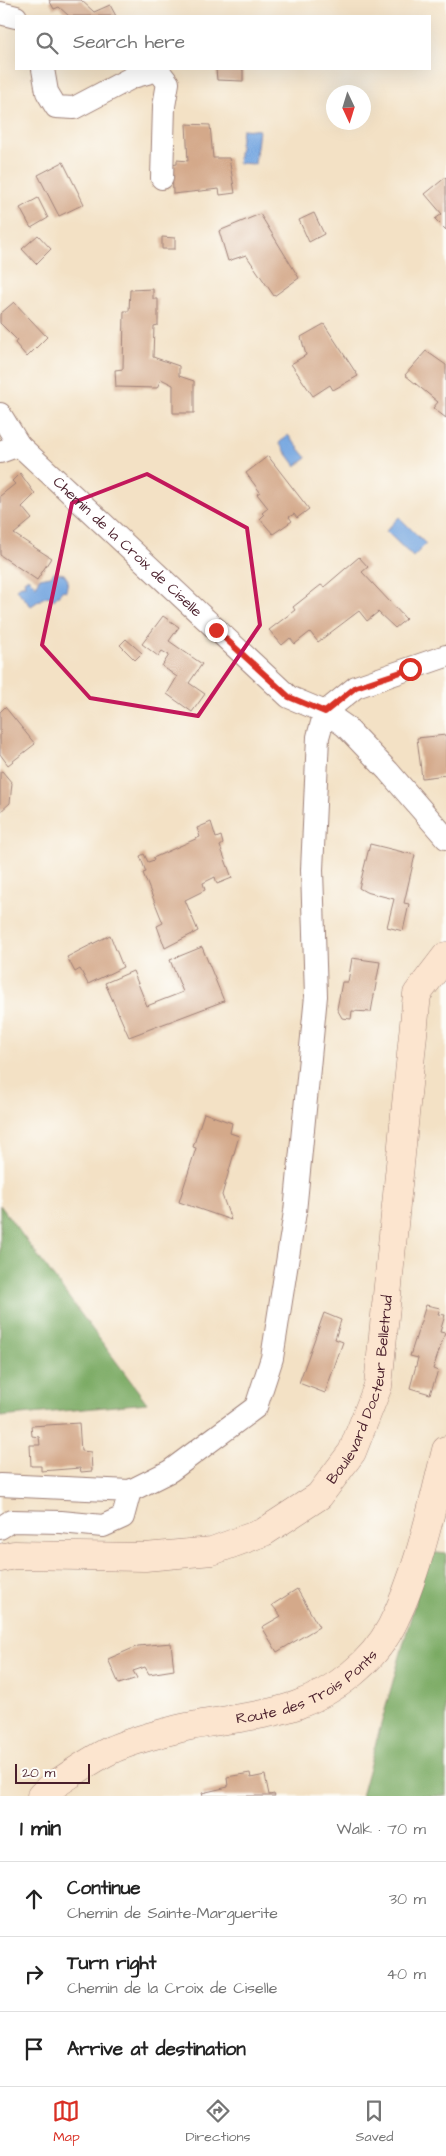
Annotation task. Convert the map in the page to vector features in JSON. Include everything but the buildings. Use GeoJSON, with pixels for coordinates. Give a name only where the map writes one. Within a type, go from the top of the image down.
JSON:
{"type":"FeatureCollection","features":[{"type":"Feature","properties":{"kind":"main road","name":"Boulevard Docteur Belletrud"},"geometry":{"type":"LineString","coordinates":[[0,1558],[14,1555],[145,1557],[212,1551],[264,1532],[319,1496],[352,1452],[378,1386],[417,994],[446,956]]}},
{"type":"Feature","properties":{"kind":"main road","name":"Route des Trois Ponts"},"geometry":{"type":"LineString","coordinates":[[40,1796],[48,1788],[113,1750],[175,1730],[297,1705],[336,1685],[368,1658],[390,1628],[406,1592],[430,1515],[446,1450]]}},
{"type":"Feature","properties":{"kind":"street"},"geometry":{"type":"LineString","coordinates":[[0,13],[15,17]]}},
{"type":"Feature","properties":{"kind":"street"},"geometry":{"type":"LineString","coordinates":[[43,70],[47,92],[56,107],[74,108],[133,77],[158,70],[168,83],[164,106],[162,178]]}},
{"type":"Feature","properties":{"kind":"street","name":"Chemin de la Croix de Ciselle"},"geometry":{"type":"LineString","coordinates":[[0,414],[10,448],[289,697],[325,712],[345,726],[388,771],[446,838]]}},
{"type":"Feature","properties":{"kind":"street"},"geometry":{"type":"LineString","coordinates":[[0,1485],[130,1491],[170,1471],[256,1407],[272,1358],[295,1212],[316,996],[312,870],[318,737],[325,712],[356,687],[446,656]]}},
{"type":"Feature","properties":{"kind":"street"},"geometry":{"type":"LineString","coordinates":[[0,1528],[11,1521],[61,1522],[103,1526],[123,1517],[130,1491]]}},
{"type":"Feature","properties":{"kind":"highlighted area"},"geometry":{"type":"Polygon","coordinates":[[[147,474],[247,528],[260,625],[198,716],[90,698],[42,645],[72,503],[147,474]]]}},
{"type":"Feature","properties":{"kind":"green space"},"geometry":{"type":"Polygon","coordinates":[[[0,1205],[147,1403],[0,1417],[0,1205]]]}},
{"type":"Feature","properties":{"kind":"green space"},"geometry":{"type":"Polygon","coordinates":[[[429,1552],[446,1554],[446,1796],[361,1796],[429,1552]]]}},
{"type":"Feature","properties":{"kind":"water"},"geometry":{"type":"Polygon","coordinates":[[[242,129],[259,130],[255,164],[238,163],[242,129]]]}},
{"type":"Feature","properties":{"kind":"water"},"geometry":{"type":"Polygon","coordinates":[[[288,435],[307,458],[296,466],[279,443],[288,435]]]}},
{"type":"Feature","properties":{"kind":"water"},"geometry":{"type":"Polygon","coordinates":[[[399,517],[426,544],[413,557],[386,531],[399,517]]]}},
{"type":"Feature","properties":{"kind":"water"},"geometry":{"type":"Polygon","coordinates":[[[54,572],[64,574],[68,580],[66,591],[63,590],[54,600],[49,596],[31,606],[16,589],[21,585],[25,585],[24,581],[28,578],[36,586],[39,578],[51,576],[54,572]]]}},
{"type":"Feature","properties":{"kind":"route"},"geometry":{"type":"LineString","coordinates":[[216,630],[289,697],[325,712],[356,687],[410,669]]}}]}
